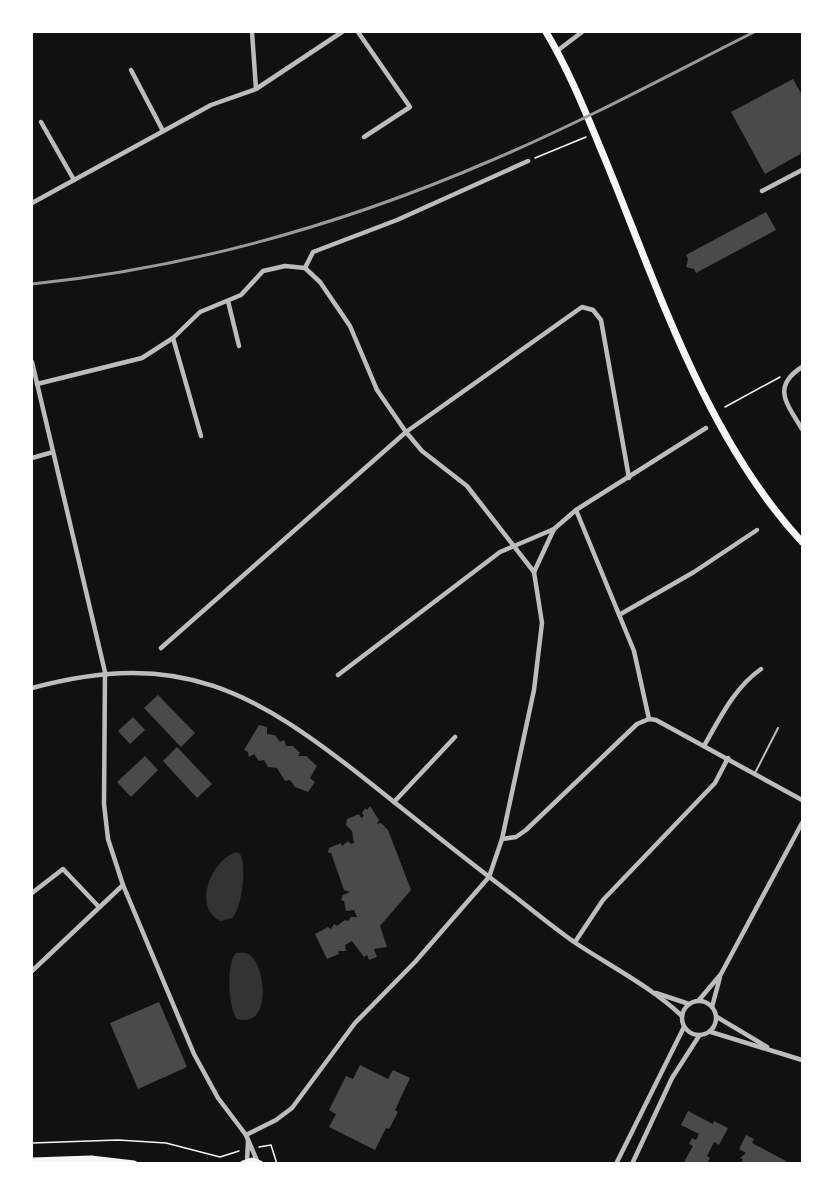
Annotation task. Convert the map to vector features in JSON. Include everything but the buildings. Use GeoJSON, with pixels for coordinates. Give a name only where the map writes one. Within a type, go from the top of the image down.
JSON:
{"type":"FeatureCollection","features":[{"type":"Feature","properties":{"kind":"main road"},"geometry":{"type":"LineString","coordinates":[[546,32],[557,51],[594,134],[666,309],[719,420],[766,495],[802,542]]}},
{"type":"Feature","properties":{"kind":"main road"},"geometry":{"type":"LineString","coordinates":[[32,1161],[91,1159],[134,1164]]}},
{"type":"Feature","properties":{"kind":"main road"},"geometry":{"type":"LineString","coordinates":[[245,1163],[259,1163]]}},
{"type":"Feature","properties":{"kind":"street"},"geometry":{"type":"LineString","coordinates":[[252,32],[256,89]]}},
{"type":"Feature","properties":{"kind":"street"},"geometry":{"type":"LineString","coordinates":[[32,203],[211,105],[256,89],[342,32]]}},
{"type":"Feature","properties":{"kind":"street"},"geometry":{"type":"LineString","coordinates":[[358,32],[410,107],[364,136]]}},
{"type":"Feature","properties":{"kind":"street"},"geometry":{"type":"LineString","coordinates":[[557,51],[582,32]]}},
{"type":"Feature","properties":{"kind":"street"},"geometry":{"type":"LineString","coordinates":[[131,70],[163,131]]}},
{"type":"Feature","properties":{"kind":"street"},"geometry":{"type":"LineString","coordinates":[[41,122],[74,180]]}},
{"type":"Feature","properties":{"kind":"street"},"geometry":{"type":"LineString","coordinates":[[305,268],[313,252],[397,220],[528,161]]}},
{"type":"Feature","properties":{"kind":"street"},"geometry":{"type":"LineString","coordinates":[[762,191],[802,170]]}},
{"type":"Feature","properties":{"kind":"street"},"geometry":{"type":"LineString","coordinates":[[37,384],[142,358],[173,338],[200,312],[241,295],[263,272],[285,266],[305,268],[320,282],[350,326],[377,390],[406,432],[422,451],[467,486],[534,572],[540,606],[541,641],[521,758],[502,839],[489,877],[415,962],[355,1023],[292,1108],[276,1120],[246,1135]]}},
{"type":"Feature","properties":{"kind":"street"},"geometry":{"type":"LineString","coordinates":[[228,301],[238,346]]}},
{"type":"Feature","properties":{"kind":"street"},"geometry":{"type":"LineString","coordinates":[[161,648],[406,432],[579,308],[586,307],[596,312],[601,320],[628,478]]}},
{"type":"Feature","properties":{"kind":"street"},"geometry":{"type":"LineString","coordinates":[[173,338],[201,436]]}},
{"type":"Feature","properties":{"kind":"street"},"geometry":{"type":"LineString","coordinates":[[32,362],[105,672],[104,804],[108,839],[123,885],[199,1065],[218,1098],[246,1135],[250,1148],[259,1163]]}},
{"type":"Feature","properties":{"kind":"street"},"geometry":{"type":"LineString","coordinates":[[802,367],[790,375],[784,386],[784,395],[802,429]]}},
{"type":"Feature","properties":{"kind":"street"},"geometry":{"type":"LineString","coordinates":[[338,675],[500,552],[554,529],[576,510],[706,428]]}},
{"type":"Feature","properties":{"kind":"street"},"geometry":{"type":"LineString","coordinates":[[32,458],[53,452]]}},
{"type":"Feature","properties":{"kind":"street"},"geometry":{"type":"LineString","coordinates":[[576,510],[637,660],[649,719]]}},
{"type":"Feature","properties":{"kind":"street"},"geometry":{"type":"LineString","coordinates":[[534,572],[554,529]]}},
{"type":"Feature","properties":{"kind":"street"},"geometry":{"type":"LineString","coordinates":[[620,615],[694,572],[757,530]]}},
{"type":"Feature","properties":{"kind":"street"},"geometry":{"type":"LineString","coordinates":[[704,746],[732,699],[748,678],[761,669]]}},
{"type":"Feature","properties":{"kind":"street"},"geometry":{"type":"LineString","coordinates":[[32,688],[105,672],[142,672],[184,678],[239,694],[293,724],[575,942],[650,991],[682,1016]]}},
{"type":"Feature","properties":{"kind":"street"},"geometry":{"type":"LineString","coordinates":[[502,839],[516,837],[526,830],[637,724],[649,719],[728,758],[802,800]]}},
{"type":"Feature","properties":{"kind":"street"},"geometry":{"type":"LineString","coordinates":[[394,802],[455,737]]}},
{"type":"Feature","properties":{"kind":"street"},"geometry":{"type":"LineString","coordinates":[[575,942],[603,900],[715,783],[728,758]]}},
{"type":"Feature","properties":{"kind":"street"},"geometry":{"type":"LineString","coordinates":[[616,1164],[684,1028],[682,1016],[689,1004],[699,1000],[721,974],[802,824]]}},
{"type":"Feature","properties":{"kind":"street"},"geometry":{"type":"LineString","coordinates":[[32,893],[63,869],[99,908]]}},
{"type":"Feature","properties":{"kind":"street"},"geometry":{"type":"LineString","coordinates":[[32,971],[123,885]]}},
{"type":"Feature","properties":{"kind":"street"},"geometry":{"type":"LineString","coordinates":[[721,974],[712,1006],[717,1017],[774,1051]]}},
{"type":"Feature","properties":{"kind":"street"},"geometry":{"type":"LineString","coordinates":[[650,991],[689,1004]]}},
{"type":"Feature","properties":{"kind":"street"},"geometry":{"type":"LineString","coordinates":[[699,1000],[712,1006]]}},
{"type":"Feature","properties":{"kind":"street"},"geometry":{"type":"LineString","coordinates":[[711,1032],[717,1017]]}},
{"type":"Feature","properties":{"kind":"street"},"geometry":{"type":"LineString","coordinates":[[684,1028],[699,1036]]}},
{"type":"Feature","properties":{"kind":"street"},"geometry":{"type":"LineString","coordinates":[[632,1164],[672,1078],[699,1036],[711,1032],[802,1060]]}},
{"type":"Feature","properties":{"kind":"street"},"geometry":{"type":"LineString","coordinates":[[245,1163],[250,1148]]}},
{"type":"Feature","properties":{"kind":"lane"},"geometry":{"type":"LineString","coordinates":[[755,773],[778,728]]}},
{"type":"Feature","properties":{"kind":"path"},"geometry":{"type":"LineString","coordinates":[[528,161],[585,138]]}},
{"type":"Feature","properties":{"kind":"path"},"geometry":{"type":"LineString","coordinates":[[725,407],[776,378],[790,375]]}},
{"type":"Feature","properties":{"kind":"path"},"geometry":{"type":"LineString","coordinates":[[32,1143],[118,1140],[156,1142],[220,1157],[250,1148],[271,1145],[277,1164]]}},
{"type":"Feature","properties":{"kind":"shaded area"},"geometry":{"type":"Polygon","coordinates":[[[237,852],[240,854],[243,867],[241,897],[232,918],[221,921],[212,915],[207,906],[208,884],[220,863],[237,852]]]}},
{"type":"Feature","properties":{"kind":"shaded area"},"geometry":{"type":"Polygon","coordinates":[[[236,953],[250,955],[260,971],[263,995],[261,1006],[256,1015],[248,1020],[237,1019],[230,996],[231,965],[236,953]]]}},
{"type":"Feature","properties":{"kind":"railway"},"geometry":{"type":"LineString","coordinates":[[32,284],[91,277],[207,255],[379,205],[435,184],[557,131],[754,32]]}}]}
